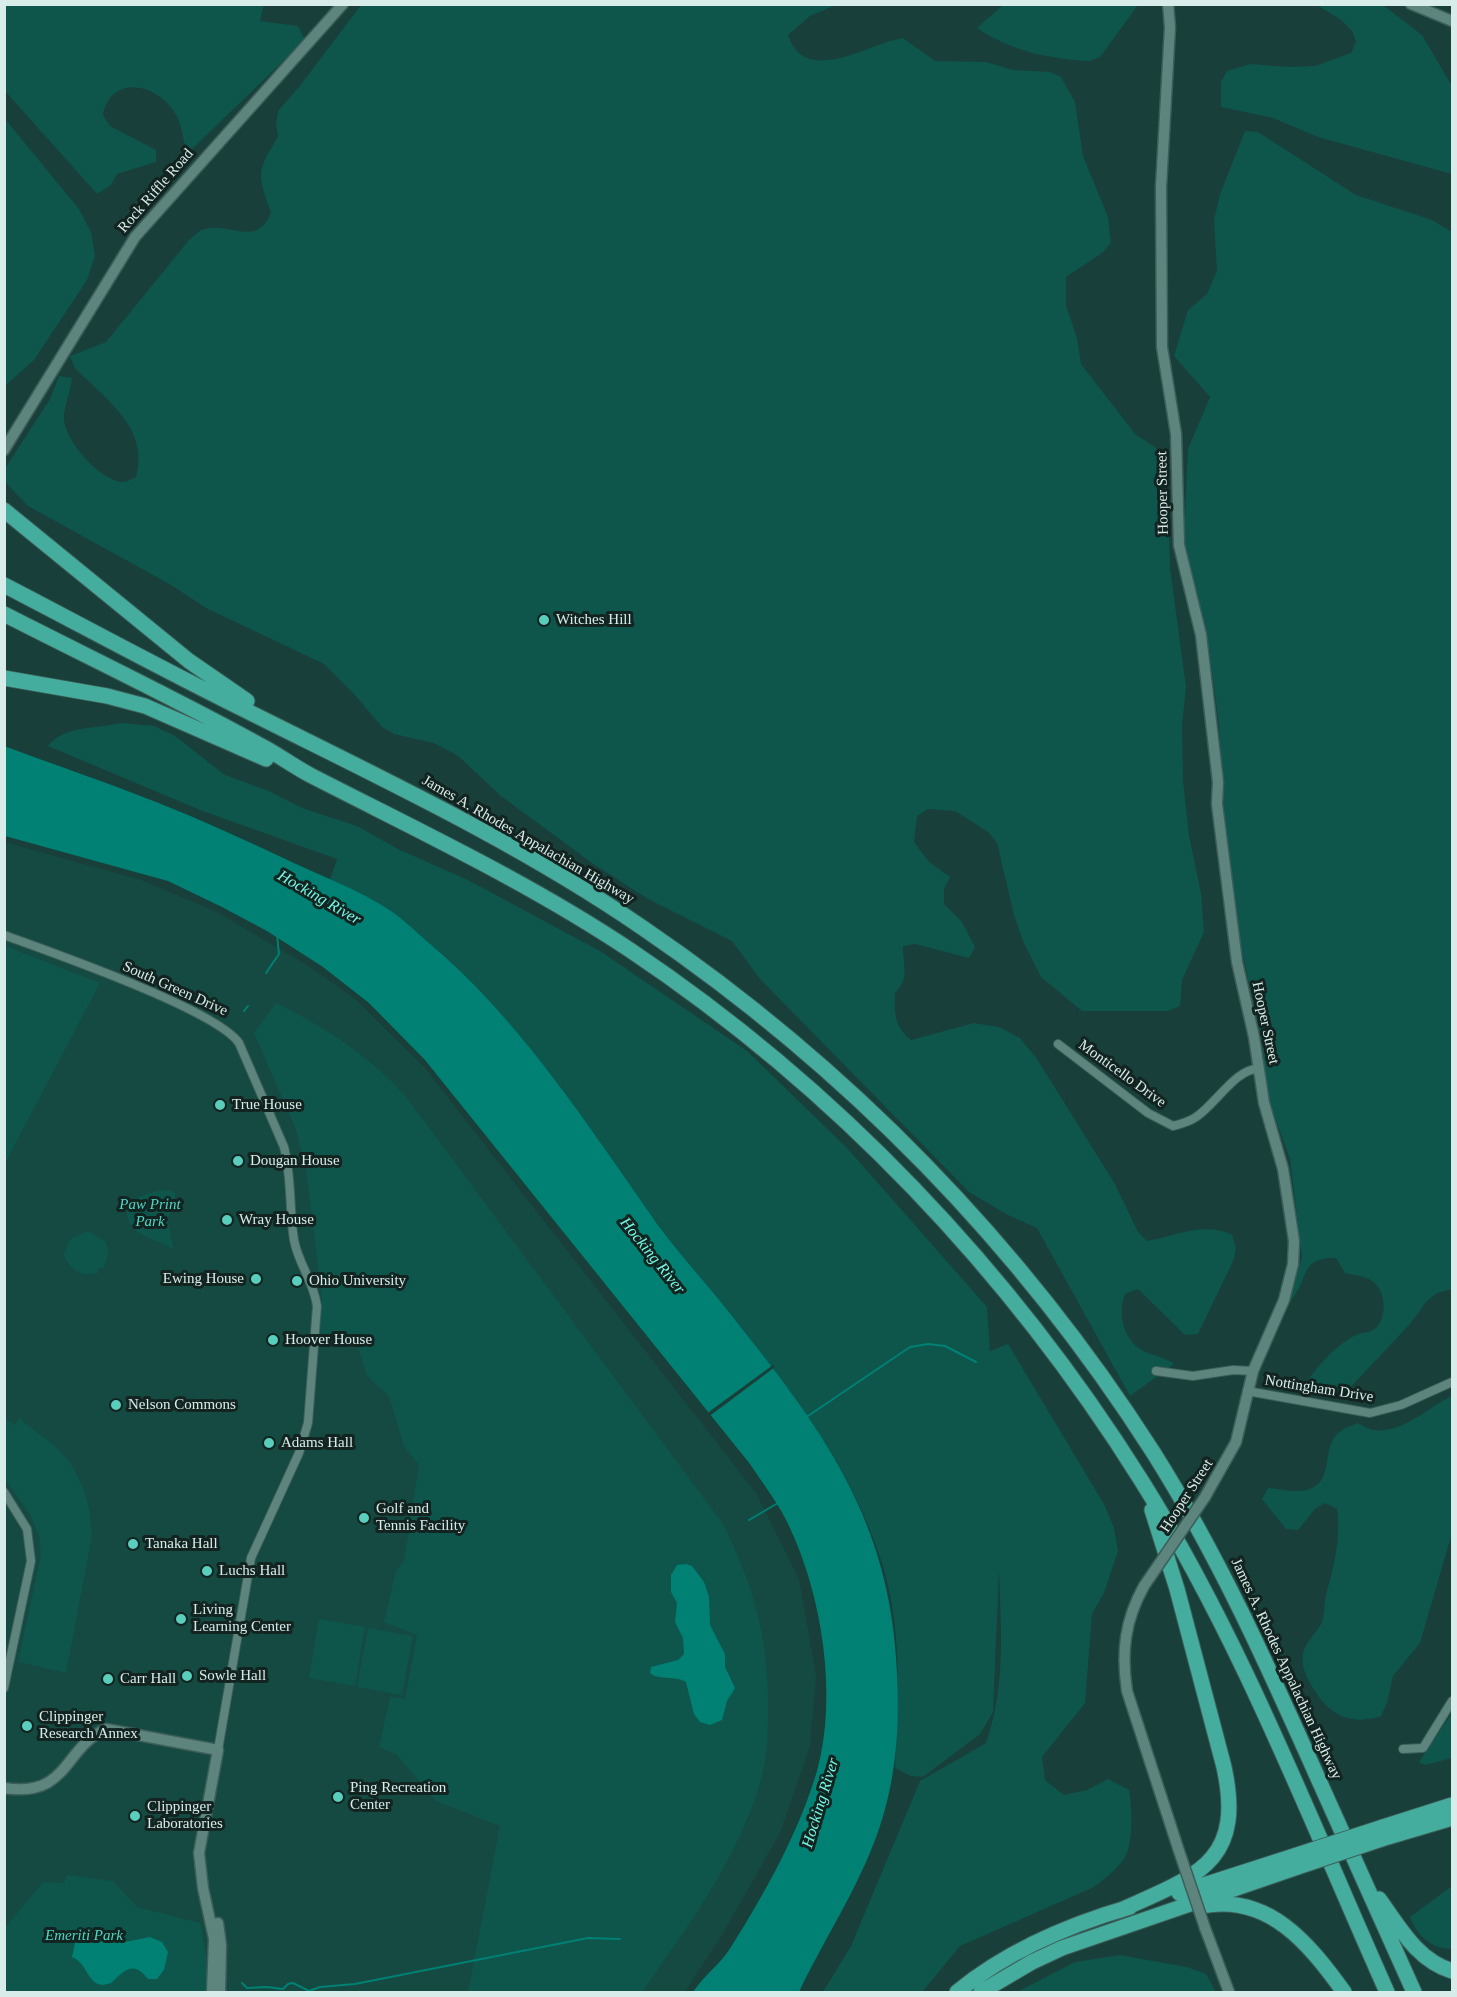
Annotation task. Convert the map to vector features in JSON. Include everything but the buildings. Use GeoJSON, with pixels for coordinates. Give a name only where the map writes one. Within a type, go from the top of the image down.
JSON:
{"type":"FeatureCollection","features":[{"type":"Feature","properties":{"kind":"highway"},"geometry":{"type":"LineString","coordinates":[[4,510],[189,662],[286,729]]}},
{"type":"Feature","properties":{"kind":"highway","name":"James A. Rhodes Appalachian Highway"},"geometry":{"type":"LineString","coordinates":[[4,585],[258,717],[413,794],[548,868],[641,927],[749,1006],[816,1061],[952,1190],[1012,1259],[1067,1329],[1128,1416],[1178,1495],[1251,1629],[1414,1992]]}},
{"type":"Feature","properties":{"kind":"highway"},"geometry":{"type":"LineString","coordinates":[[4,614],[267,749],[304,772],[530,887],[633,952],[692,993],[797,1077],[905,1179],[992,1275],[1066,1369],[1143,1483],[1190,1563],[1232,1647],[1387,1992]]}},
{"type":"Feature","properties":{"kind":"highway"},"geometry":{"type":"LineString","coordinates":[[4,678],[107,696],[146,706],[263,758],[304,772]]}},
{"type":"Feature","properties":{"kind":"highway"},"geometry":{"type":"LineString","coordinates":[[957,1992],[998,1962],[1027,1946],[1121,1910],[1182,1882],[1207,1864],[1225,1836],[1230,1806],[1224,1767],[1185,1618],[1143,1483]]}},
{"type":"Feature","properties":{"kind":"highway"},"geometry":{"type":"LineString","coordinates":[[981,1992],[1032,1962],[1062,1948],[1163,1913],[1296,1862],[1386,1832],[1452,1805]]}},
{"type":"Feature","properties":{"kind":"highway"},"geometry":{"type":"LineString","coordinates":[[1386,1832],[1452,1818]]}},
{"type":"Feature","properties":{"kind":"highway"},"geometry":{"type":"LineString","coordinates":[[1121,1910],[1296,1862]]}},
{"type":"Feature","properties":{"kind":"highway"},"geometry":{"type":"LineString","coordinates":[[1360,1872],[1419,1952],[1431,1961],[1452,1971]]}},
{"type":"Feature","properties":{"kind":"highway"},"geometry":{"type":"LineString","coordinates":[[1163,1913],[1222,1903],[1264,1912],[1293,1930],[1344,1992]]}},
{"type":"Feature","properties":{"kind":"street","name":"Rock Riffle Road"},"geometry":{"type":"LineString","coordinates":[[4,450],[135,237],[343,4]]}},
{"type":"Feature","properties":{"kind":"street","name":"Hooper Street"},"geometry":{"type":"LineString","coordinates":[[1168,4],[1170,27],[1161,187],[1162,347],[1176,434],[1179,545],[1201,635],[1209,720],[1218,782],[1217,804],[1237,962],[1264,1103],[1283,1169],[1294,1241],[1293,1264],[1284,1300],[1253,1371],[1236,1442],[1205,1497],[1144,1586],[1130,1616],[1125,1635],[1124,1673],[1127,1690],[1179,1851],[1229,1992]]}},
{"type":"Feature","properties":{"kind":"street"},"geometry":{"type":"LineString","coordinates":[[1411,4],[1452,21]]}},
{"type":"Feature","properties":{"kind":"street","name":"South Green Drive"},"geometry":{"type":"LineString","coordinates":[[4,935],[153,994],[227,1029],[239,1043],[284,1147],[288,1164],[294,1241],[314,1291],[317,1306],[311,1406],[299,1453],[251,1558],[200,1843],[199,1862],[214,1939],[212,1992]]}},
{"type":"Feature","properties":{"kind":"street","name":"Monticello Drive"},"geometry":{"type":"LineString","coordinates":[[1058,1044],[1148,1113],[1173,1126],[1195,1118],[1239,1076],[1251,1068],[1259,1069]]}},
{"type":"Feature","properties":{"kind":"street"},"geometry":{"type":"LineString","coordinates":[[1156,1371],[1193,1376],[1233,1370],[1253,1371]]}},
{"type":"Feature","properties":{"kind":"street","name":"Nottingham Drive"},"geometry":{"type":"LineString","coordinates":[[1247,1391],[1371,1413],[1401,1405],[1452,1382]]}},
{"type":"Feature","properties":{"kind":"street"},"geometry":{"type":"LineString","coordinates":[[4,1492],[23,1521],[31,1550],[30,1568],[4,1688]]}},
{"type":"Feature","properties":{"kind":"street"},"geometry":{"type":"LineString","coordinates":[[1403,1749],[1423,1748],[1452,1701]]}},
{"type":"Feature","properties":{"kind":"street"},"geometry":{"type":"LineString","coordinates":[[4,1788],[20,1791],[49,1783],[60,1775],[93,1737],[106,1730],[218,1750]]}},
{"type":"Feature","properties":{"kind":"street","name":"South Green Drive"},"geometry":{"type":"LineString","coordinates":[[206,1899],[214,1913],[221,1938],[220,1992]]}},
{"type":"Feature","properties":{"kind":"shaded area","name":"Ohio University"},"geometry":{"type":"Polygon","coordinates":[[[4,842],[141,880],[217,912],[310,967],[355,999],[425,1068],[756,1493],[799,1579],[816,1676],[810,1746],[780,1833],[722,1935],[685,1992],[5,1992],[4,842]]]}},
{"type":"Feature","properties":{"kind":"green space"},"geometry":{"type":"Polygon","coordinates":[[[4,5],[264,5],[260,21],[298,26],[305,40],[187,154],[178,120],[165,101],[145,89],[134,87],[115,94],[108,102],[103,115],[110,126],[156,150],[156,162],[117,174],[111,185],[97,194],[5,91],[4,5]]]}},
{"type":"Feature","properties":{"kind":"green space"},"geometry":{"type":"Polygon","coordinates":[[[361,5],[836,5],[810,16],[788,35],[797,51],[809,59],[823,61],[839,58],[903,38],[935,61],[986,62],[1013,70],[1050,72],[1061,77],[1075,102],[1083,156],[1108,217],[1111,243],[1102,253],[1066,277],[1066,305],[1077,338],[1081,364],[1136,435],[1158,449],[1167,458],[1170,568],[1186,687],[1182,726],[1183,781],[1189,836],[1201,893],[1204,932],[1182,980],[1180,1006],[1167,1011],[1082,1011],[1041,977],[1023,941],[1014,915],[997,843],[988,832],[955,811],[928,809],[917,816],[914,842],[929,862],[950,877],[944,889],[944,904],[962,922],[975,947],[969,958],[915,944],[903,946],[904,977],[895,993],[895,1007],[899,1025],[911,1040],[974,1023],[999,1027],[1020,1038],[1037,1059],[1115,1184],[1138,1232],[1147,1241],[1201,1229],[1222,1231],[1232,1235],[1236,1247],[1234,1259],[1198,1334],[1185,1335],[1138,1289],[1125,1294],[1122,1316],[1129,1338],[1140,1349],[1174,1364],[1130,1396],[1037,1228],[1008,1215],[969,1192],[760,979],[732,941],[648,899],[592,863],[501,796],[458,756],[434,743],[394,734],[382,727],[324,664],[206,608],[171,585],[28,506],[5,482],[4,470],[50,399],[59,376],[72,378],[64,420],[66,429],[77,449],[95,468],[114,480],[125,482],[136,477],[139,460],[137,444],[131,429],[112,404],[75,368],[70,356],[106,342],[189,240],[199,232],[205,229],[224,228],[251,232],[265,223],[271,213],[261,174],[265,159],[278,137],[276,124],[278,111],[361,5]]]}},
{"type":"Feature","properties":{"kind":"green space"},"geometry":{"type":"Polygon","coordinates":[[[1003,5],[1138,5],[1100,57],[1089,61],[1045,56],[1017,48],[977,28],[1003,5]]]}},
{"type":"Feature","properties":{"kind":"green space"},"geometry":{"type":"Polygon","coordinates":[[[1317,5],[1383,5],[1422,35],[1452,86],[1452,174],[1318,137],[1273,118],[1221,107],[1221,82],[1227,71],[1251,64],[1288,67],[1315,66],[1351,53],[1356,42],[1352,31],[1341,20],[1317,5]]]}},
{"type":"Feature","properties":{"kind":"green space"},"geometry":{"type":"Polygon","coordinates":[[[5,119],[79,209],[91,232],[95,256],[87,280],[34,360],[5,386],[5,119]]]}},
{"type":"Feature","properties":{"kind":"green space"},"geometry":{"type":"Polygon","coordinates":[[[1245,131],[1258,132],[1356,195],[1432,220],[1452,232],[1452,1289],[1437,1293],[1427,1301],[1410,1324],[1345,1393],[1303,1387],[1333,1351],[1348,1339],[1370,1332],[1377,1327],[1383,1316],[1384,1302],[1380,1290],[1372,1281],[1345,1273],[1336,1258],[1316,1261],[1310,1266],[1288,1304],[1302,1257],[1290,1159],[1268,1099],[1262,1041],[1235,920],[1225,823],[1219,724],[1209,648],[1184,539],[1188,449],[1210,397],[1174,356],[1188,310],[1207,294],[1217,271],[1214,220],[1220,194],[1245,131]]]}},
{"type":"Feature","properties":{"kind":"green space"},"geometry":{"type":"Polygon","coordinates":[[[121,723],[154,726],[175,736],[225,775],[269,791],[302,808],[357,826],[398,849],[468,880],[600,951],[747,1051],[848,1149],[987,1307],[990,1351],[1008,1344],[1105,1506],[1114,1528],[1118,1551],[1104,1593],[1092,1614],[1085,1703],[1042,1757],[1045,1780],[1064,1795],[1087,1790],[1108,1779],[1129,1790],[1130,1842],[1125,1857],[1111,1874],[1094,1887],[960,1946],[922,1992],[823,1992],[851,1946],[920,1781],[986,1743],[997,1700],[1001,1658],[999,1571],[993,1712],[980,1734],[923,1777],[911,1776],[895,1768],[898,1690],[896,1637],[888,1585],[881,1560],[863,1513],[840,1468],[813,1426],[754,1345],[690,1267],[552,1076],[493,1005],[461,972],[404,921],[382,906],[330,880],[337,859],[200,810],[48,746],[63,734],[72,731],[121,723]]]}},
{"type":"Feature","properties":{"kind":"green space"},"geometry":{"type":"Polygon","coordinates":[[[5,946],[100,983],[5,1163],[5,946]]]}},
{"type":"Feature","properties":{"kind":"green space"},"geometry":{"type":"Polygon","coordinates":[[[276,1003],[346,1044],[378,1069],[407,1098],[723,1524],[744,1571],[758,1617],[766,1665],[768,1732],[763,1771],[740,1836],[726,1864],[642,1992],[468,1992],[500,1826],[436,1801],[397,1755],[379,1747],[390,1697],[405,1699],[417,1635],[384,1622],[396,1571],[404,1561],[419,1465],[404,1446],[389,1396],[367,1376],[358,1347],[320,1340],[322,1300],[306,1168],[295,1127],[254,1033],[276,1003]]]}},
{"type":"Feature","properties":{"kind":"green space","name":"Paw Print Park"},"geometry":{"type":"Polygon","coordinates":[[[169,1190],[176,1193],[168,1220],[173,1249],[140,1234],[127,1217],[127,1210],[137,1199],[153,1192],[169,1190]]]}},
{"type":"Feature","properties":{"kind":"green space"},"geometry":{"type":"Polygon","coordinates":[[[88,1231],[105,1241],[109,1252],[104,1268],[98,1268],[98,1273],[92,1274],[77,1272],[64,1255],[69,1240],[88,1231]]]}},
{"type":"Feature","properties":{"kind":"green space"},"geometry":{"type":"Polygon","coordinates":[[[1452,1396],[1452,1533],[1420,1643],[1393,1676],[1387,1703],[1381,1716],[1358,1720],[1339,1715],[1323,1702],[1308,1680],[1303,1661],[1304,1649],[1323,1619],[1337,1542],[1337,1509],[1325,1503],[1315,1509],[1298,1530],[1286,1529],[1262,1499],[1268,1488],[1298,1491],[1316,1486],[1325,1473],[1332,1441],[1344,1429],[1358,1423],[1370,1429],[1394,1428],[1452,1396]]]}},
{"type":"Feature","properties":{"kind":"green space"},"geometry":{"type":"Polygon","coordinates":[[[19,1418],[56,1447],[70,1462],[83,1488],[89,1508],[92,1536],[66,1673],[18,1662],[41,1555],[39,1536],[30,1514],[5,1479],[5,1419],[15,1425],[19,1418]]]}},
{"type":"Feature","properties":{"kind":"green space"},"geometry":{"type":"Polygon","coordinates":[[[319,1619],[365,1627],[355,1686],[309,1678],[319,1619]]]}},
{"type":"Feature","properties":{"kind":"green space"},"geometry":{"type":"Polygon","coordinates":[[[368,1628],[413,1636],[402,1695],[357,1687],[368,1628]]]}},
{"type":"Feature","properties":{"kind":"green space"},"geometry":{"type":"Polygon","coordinates":[[[1452,1713],[1452,1758],[1425,1765],[1419,1762],[1452,1713]]]}},
{"type":"Feature","properties":{"kind":"green space","name":"Emeriti Park"},"geometry":{"type":"Polygon","coordinates":[[[67,1875],[113,1881],[137,1907],[200,1923],[206,1954],[206,1992],[5,1992],[5,1928],[43,1882],[64,1883],[67,1875]]]}},
{"type":"Feature","properties":{"kind":"green space"},"geometry":{"type":"Polygon","coordinates":[[[1452,1886],[1452,1949],[1432,1944],[1426,1940],[1421,1936],[1410,1917],[1452,1886]]]}},
{"type":"Feature","properties":{"kind":"green space"},"geometry":{"type":"Polygon","coordinates":[[[1120,1955],[1187,1967],[1206,1974],[1216,1992],[1017,1992],[1075,1962],[1120,1955]]]}},
{"type":"Feature","properties":{"kind":"water","name":"Hocking River"},"geometry":{"type":"Polygon","coordinates":[[[4,746],[209,824],[355,891],[377,902],[403,920],[462,972],[523,1040],[579,1113],[658,1225],[762,1354],[821,1436],[845,1478],[865,1521],[881,1568],[892,1618],[898,1713],[893,1774],[878,1832],[861,1874],[799,1992],[693,1992],[727,1953],[780,1862],[810,1794],[823,1742],[826,1679],[818,1614],[801,1553],[776,1502],[750,1464],[425,1060],[369,1003],[323,967],[267,931],[168,881],[5,836],[4,746]]]}},
{"type":"Feature","properties":{"kind":"water"},"geometry":{"type":"Polygon","coordinates":[[[677,1565],[692,1566],[704,1582],[709,1597],[710,1625],[725,1654],[725,1667],[735,1688],[727,1701],[722,1720],[710,1725],[700,1722],[694,1714],[686,1682],[658,1677],[650,1673],[651,1667],[678,1660],[684,1654],[683,1638],[675,1622],[677,1603],[671,1592],[671,1575],[677,1565]]]}},
{"type":"Feature","properties":{"kind":"water"},"geometry":{"type":"Polygon","coordinates":[[[150,1937],[162,1942],[168,1952],[164,1970],[157,1979],[148,1979],[143,1973],[133,1968],[125,1971],[111,1983],[97,1984],[78,1960],[72,1957],[75,1943],[103,1939],[125,1942],[150,1937]]]}},
{"type":"Feature","properties":{"kind":"pier"},"geometry":{"type":"Polygon","coordinates":[[[773,1365],[775,1367],[708,1417],[706,1414],[773,1365]]]}},
{"type":"Feature","properties":{"kind":"waterway"},"geometry":{"type":"LineString","coordinates":[[266,973],[279,954],[277,935]]}},
{"type":"Feature","properties":{"kind":"waterway"},"geometry":{"type":"LineString","coordinates":[[244,1011],[248,1006]]}},
{"type":"Feature","properties":{"kind":"waterway"},"geometry":{"type":"LineString","coordinates":[[805,1418],[910,1347],[928,1344],[945,1346],[976,1362]]}},
{"type":"Feature","properties":{"kind":"waterway"},"geometry":{"type":"LineString","coordinates":[[749,1520],[778,1503]]}},
{"type":"Feature","properties":{"kind":"waterway"},"geometry":{"type":"LineString","coordinates":[[242,1983],[247,1988],[283,1989],[293,1983],[309,1991],[320,1987],[355,1984],[588,1938],[620,1939]]}},
{"type":"Feature","properties":{"kind":"place","name":"Witches Hill"},"geometry":{"type":"Point","coordinates":[544,620]}},
{"type":"Feature","properties":{"kind":"place","name":"True House"},"geometry":{"type":"Point","coordinates":[220,1105]}},
{"type":"Feature","properties":{"kind":"place","name":"Dougan House"},"geometry":{"type":"Point","coordinates":[238,1161]}},
{"type":"Feature","properties":{"kind":"place","name":"Wray House"},"geometry":{"type":"Point","coordinates":[227,1220]}},
{"type":"Feature","properties":{"kind":"place","name":"Ewing House"},"geometry":{"type":"Point","coordinates":[256,1279]}},
{"type":"Feature","properties":{"kind":"place","name":"Ohio University"},"geometry":{"type":"Point","coordinates":[297,1281]}},
{"type":"Feature","properties":{"kind":"place","name":"Hoover House"},"geometry":{"type":"Point","coordinates":[273,1340]}},
{"type":"Feature","properties":{"kind":"place","name":"Nelson Commons"},"geometry":{"type":"Point","coordinates":[116,1405]}},
{"type":"Feature","properties":{"kind":"place","name":"Adams Hall"},"geometry":{"type":"Point","coordinates":[269,1443]}},
{"type":"Feature","properties":{"kind":"place","name":"Golf and Tennis Facility"},"geometry":{"type":"Point","coordinates":[364,1518]}},
{"type":"Feature","properties":{"kind":"place","name":"Tanaka Hall"},"geometry":{"type":"Point","coordinates":[133,1544]}},
{"type":"Feature","properties":{"kind":"place","name":"Luchs Hall"},"geometry":{"type":"Point","coordinates":[207,1571]}},
{"type":"Feature","properties":{"kind":"place","name":"Living Learning Center"},"geometry":{"type":"Point","coordinates":[181,1619]}},
{"type":"Feature","properties":{"kind":"place","name":"Sowle Hall"},"geometry":{"type":"Point","coordinates":[187,1676]}},
{"type":"Feature","properties":{"kind":"place","name":"Carr Hall"},"geometry":{"type":"Point","coordinates":[108,1679]}},
{"type":"Feature","properties":{"kind":"place","name":"Clippinger Research Annex"},"geometry":{"type":"Point","coordinates":[27,1726]}},
{"type":"Feature","properties":{"kind":"place","name":"Ping Recreation Center"},"geometry":{"type":"Point","coordinates":[338,1797]}},
{"type":"Feature","properties":{"kind":"place","name":"Clippinger Laboratories"},"geometry":{"type":"Point","coordinates":[135,1816]}}]}
